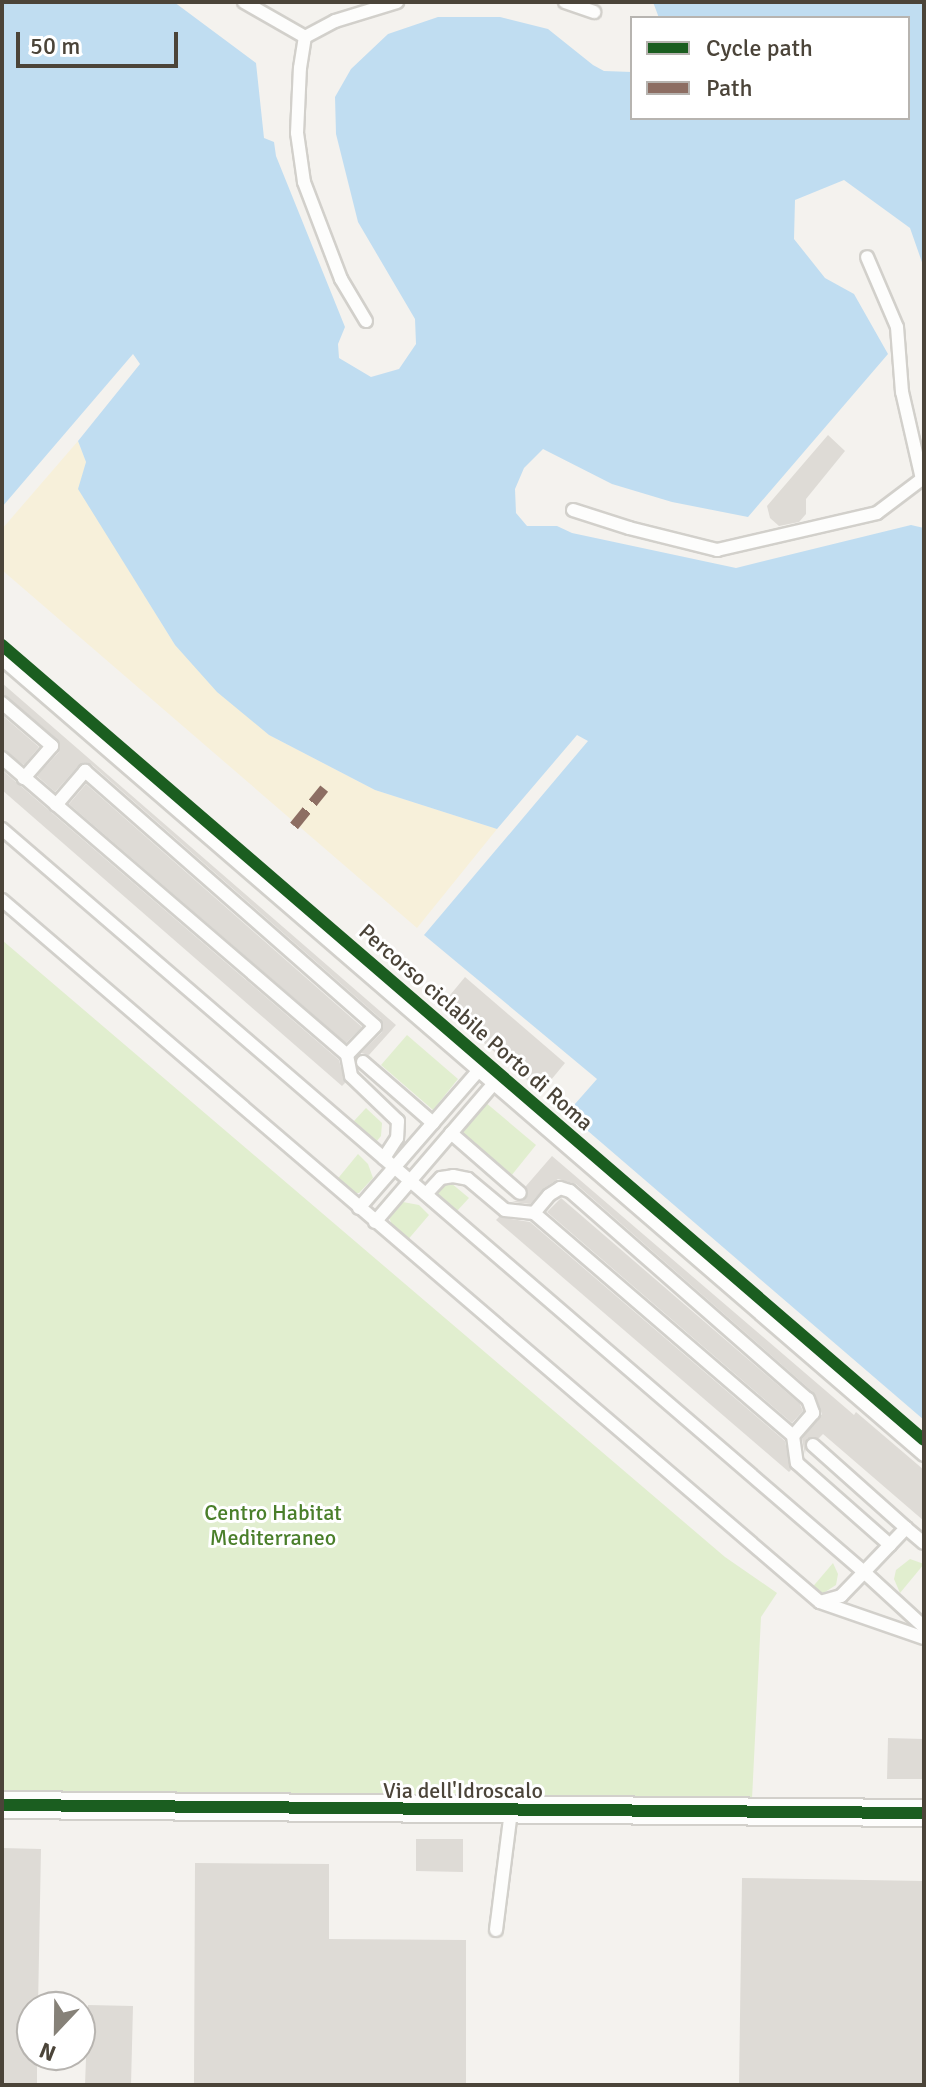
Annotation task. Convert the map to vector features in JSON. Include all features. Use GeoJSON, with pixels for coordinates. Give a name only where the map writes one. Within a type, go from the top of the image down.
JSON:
{"type":"FeatureCollection","features":[{"type":"Feature","properties":{"kind":"street","name":"Via dell'Idroscalo"},"geometry":{"type":"LineString","coordinates":[[2,1805],[924,1813]]}},
{"type":"Feature","properties":{"kind":"lane"},"geometry":{"type":"LineString","coordinates":[[244,2],[305,37]]}},
{"type":"Feature","properties":{"kind":"lane"},"geometry":{"type":"LineString","coordinates":[[305,37],[335,21],[397,2]]}},
{"type":"Feature","properties":{"kind":"lane"},"geometry":{"type":"LineString","coordinates":[[565,2],[594,12]]}},
{"type":"Feature","properties":{"kind":"lane"},"geometry":{"type":"LineString","coordinates":[[305,37],[297,122],[304,182],[341,279],[366,321]]}},
{"type":"Feature","properties":{"kind":"lane"},"geometry":{"type":"LineString","coordinates":[[573,510],[717,550],[877,513],[923,479],[902,392],[897,327],[867,257]]}},
{"type":"Feature","properties":{"kind":"lane"},"geometry":{"type":"LineString","coordinates":[[2,659],[924,1455]]}},
{"type":"Feature","properties":{"kind":"lane"},"geometry":{"type":"LineString","coordinates":[[2,703],[52,746],[24,778]]}},
{"type":"Feature","properties":{"kind":"lane"},"geometry":{"type":"LineString","coordinates":[[2,758],[347,1055],[351,1076],[398,1121],[397,1138],[389,1163]]}},
{"type":"Feature","properties":{"kind":"lane"},"geometry":{"type":"LineString","coordinates":[[56,805],[85,771],[375,1026],[347,1055]]}},
{"type":"Feature","properties":{"kind":"lane"},"geometry":{"type":"LineString","coordinates":[[2,829],[924,1627]]}},
{"type":"Feature","properties":{"kind":"lane"},"geometry":{"type":"LineString","coordinates":[[2,900],[820,1602],[924,1638]]}},
{"type":"Feature","properties":{"kind":"lane"},"geometry":{"type":"LineString","coordinates":[[363,1062],[433,1123]]}},
{"type":"Feature","properties":{"kind":"lane"},"geometry":{"type":"LineString","coordinates":[[359,1208],[389,1163],[433,1123],[479,1070]]}},
{"type":"Feature","properties":{"kind":"lane"},"geometry":{"type":"LineString","coordinates":[[375,1222],[494,1083]]}},
{"type":"Feature","properties":{"kind":"lane"},"geometry":{"type":"LineString","coordinates":[[451,1133],[520,1193]]}},
{"type":"Feature","properties":{"kind":"lane"},"geometry":{"type":"LineString","coordinates":[[426,1194],[441,1178],[453,1176],[468,1179],[505,1210],[534,1213],[793,1436],[797,1463],[890,1545]]}},
{"type":"Feature","properties":{"kind":"lane"},"geometry":{"type":"LineString","coordinates":[[534,1213],[549,1195],[560,1188],[570,1191],[808,1399],[813,1413],[793,1436]]}},
{"type":"Feature","properties":{"kind":"lane"},"geometry":{"type":"LineString","coordinates":[[813,1445],[924,1543]]}},
{"type":"Feature","properties":{"kind":"lane"},"geometry":{"type":"LineString","coordinates":[[820,1602],[841,1596],[906,1528]]}},
{"type":"Feature","properties":{"kind":"lane"},"geometry":{"type":"LineString","coordinates":[[496,1930],[511,1811]]}},
{"type":"Feature","properties":{"kind":"green space","name":"Centro Habitat Mediterraneo"},"geometry":{"type":"Polygon","coordinates":[[[2,940],[725,1557],[777,1593],[761,1617],[752,1799],[2,1794],[2,940]]]}},
{"type":"Feature","properties":{"kind":"green space"},"geometry":{"type":"Polygon","coordinates":[[[407,1035],[458,1079],[433,1110],[381,1065],[407,1035]]]}},
{"type":"Feature","properties":{"kind":"green space"},"geometry":{"type":"Polygon","coordinates":[[[485,1102],[536,1145],[511,1176],[458,1132],[485,1102]]]}},
{"type":"Feature","properties":{"kind":"green space"},"geometry":{"type":"Polygon","coordinates":[[[366,1108],[382,1123],[381,1136],[376,1142],[353,1122],[366,1108]]]}},
{"type":"Feature","properties":{"kind":"green space"},"geometry":{"type":"Polygon","coordinates":[[[358,1154],[368,1164],[373,1178],[359,1193],[349,1193],[335,1182],[358,1154]]]}},
{"type":"Feature","properties":{"kind":"green space"},"geometry":{"type":"Polygon","coordinates":[[[451,1183],[469,1198],[457,1211],[433,1191],[451,1183]]]}},
{"type":"Feature","properties":{"kind":"green space"},"geometry":{"type":"Polygon","coordinates":[[[403,1202],[419,1205],[429,1215],[406,1242],[394,1231],[389,1217],[403,1202]]]}},
{"type":"Feature","properties":{"kind":"green space"},"geometry":{"type":"Polygon","coordinates":[[[910,1559],[924,1564],[900,1593],[894,1579],[896,1570],[910,1559]]]}},
{"type":"Feature","properties":{"kind":"green space"},"geometry":{"type":"Polygon","coordinates":[[[833,1563],[838,1574],[836,1585],[822,1594],[810,1590],[833,1563]]]}},
{"type":"Feature","properties":{"kind":"sand"},"geometry":{"type":"Polygon","coordinates":[[[78,441],[86,462],[79,489],[175,645],[269,735],[375,790],[497,829],[417,928],[2,570],[2,529],[78,441]]]}},
{"type":"Feature","properties":{"kind":"water"},"geometry":{"type":"Polygon","coordinates":[[[2,2],[174,2],[256,63],[264,138],[274,142],[276,156],[345,327],[338,344],[339,358],[371,377],[399,369],[416,344],[415,319],[358,222],[336,134],[335,97],[351,69],[388,34],[438,17],[500,17],[548,29],[604,71],[630,72],[630,120],[910,120],[910,16],[658,16],[653,2],[924,2],[924,268],[910,228],[844,180],[795,200],[794,239],[825,278],[854,294],[888,354],[748,517],[672,502],[612,484],[543,449],[524,468],[515,489],[516,513],[527,526],[557,526],[572,533],[736,568],[911,525],[924,528],[924,1420],[567,1113],[597,1079],[424,935],[588,741],[577,735],[497,829],[375,790],[269,735],[217,692],[175,645],[78,489],[86,462],[78,441],[140,364],[133,354],[2,507],[2,2]]]}},
{"type":"Feature","properties":{"kind":"building"},"geometry":{"type":"Polygon","coordinates":[[[828,435],[845,451],[806,499],[806,514],[799,522],[779,526],[770,518],[767,506],[828,435]]]}},
{"type":"Feature","properties":{"kind":"building"},"geometry":{"type":"Polygon","coordinates":[[[2,683],[396,1025],[369,1055],[361,1053],[382,1032],[381,1019],[91,764],[79,765],[55,792],[37,776],[59,752],[60,742],[2,694],[2,683]]]}},
{"type":"Feature","properties":{"kind":"building"},"geometry":{"type":"Polygon","coordinates":[[[2,715],[39,747],[24,765],[2,749],[2,715]]]}},
{"type":"Feature","properties":{"kind":"building"},"geometry":{"type":"Polygon","coordinates":[[[2,770],[339,1060],[345,1083],[342,1086],[2,790],[2,770]]]}},
{"type":"Feature","properties":{"kind":"building"},"geometry":{"type":"Polygon","coordinates":[[[86,784],[362,1027],[346,1043],[69,804],[86,784]]]}},
{"type":"Feature","properties":{"kind":"building"},"geometry":{"type":"Polygon","coordinates":[[[465,977],[565,1063],[541,1092],[441,1006],[465,977]]]}},
{"type":"Feature","properties":{"kind":"building"},"geometry":{"type":"Polygon","coordinates":[[[552,1156],[854,1415],[856,1412],[924,1470],[924,1521],[823,1434],[819,1438],[807,1438],[805,1454],[802,1439],[822,1414],[814,1393],[576,1184],[558,1179],[544,1188],[530,1204],[512,1202],[527,1198],[526,1186],[552,1156]]]}},
{"type":"Feature","properties":{"kind":"building"},"geometry":{"type":"Polygon","coordinates":[[[561,1198],[800,1404],[803,1411],[792,1423],[547,1212],[561,1198]]]}},
{"type":"Feature","properties":{"kind":"building"},"geometry":{"type":"Polygon","coordinates":[[[499,1217],[530,1222],[785,1441],[791,1470],[789,1472],[496,1220],[499,1217]]]}},
{"type":"Feature","properties":{"kind":"building"},"geometry":{"type":"Polygon","coordinates":[[[888,1738],[924,1739],[924,1779],[887,1779],[888,1738]]]}},
{"type":"Feature","properties":{"kind":"building"},"geometry":{"type":"Polygon","coordinates":[[[416,1839],[463,1839],[463,1872],[416,1871],[416,1839]]]}},
{"type":"Feature","properties":{"kind":"building"},"geometry":{"type":"Polygon","coordinates":[[[2,1848],[41,1849],[38,1991],[16,1991],[16,2071],[37,2071],[37,2085],[2,2085],[2,1848]]]}},
{"type":"Feature","properties":{"kind":"building"},"geometry":{"type":"Polygon","coordinates":[[[195,1863],[329,1864],[329,1939],[466,1940],[466,2085],[194,2085],[195,1863]]]}},
{"type":"Feature","properties":{"kind":"building"},"geometry":{"type":"Polygon","coordinates":[[[742,1878],[924,1881],[924,2085],[739,2085],[742,1878]]]}},
{"type":"Feature","properties":{"kind":"building"},"geometry":{"type":"Polygon","coordinates":[[[96,2005],[133,2006],[131,2085],[85,2085],[86,2071],[96,2071],[96,2005]]]}},
{"type":"Feature","properties":{"kind":"marked path"},"geometry":{"type":"LineString","coordinates":[[294,826],[324,789]]}},
{"type":"Feature","properties":{"kind":"cycle path","name":"Percorso ciclabile Porto di Roma"},"geometry":{"type":"LineString","coordinates":[[2,645],[924,1440]]}},
{"type":"Feature","properties":{"kind":"cycle path"},"geometry":{"type":"LineString","coordinates":[[2,1805],[924,1813]]}}]}
